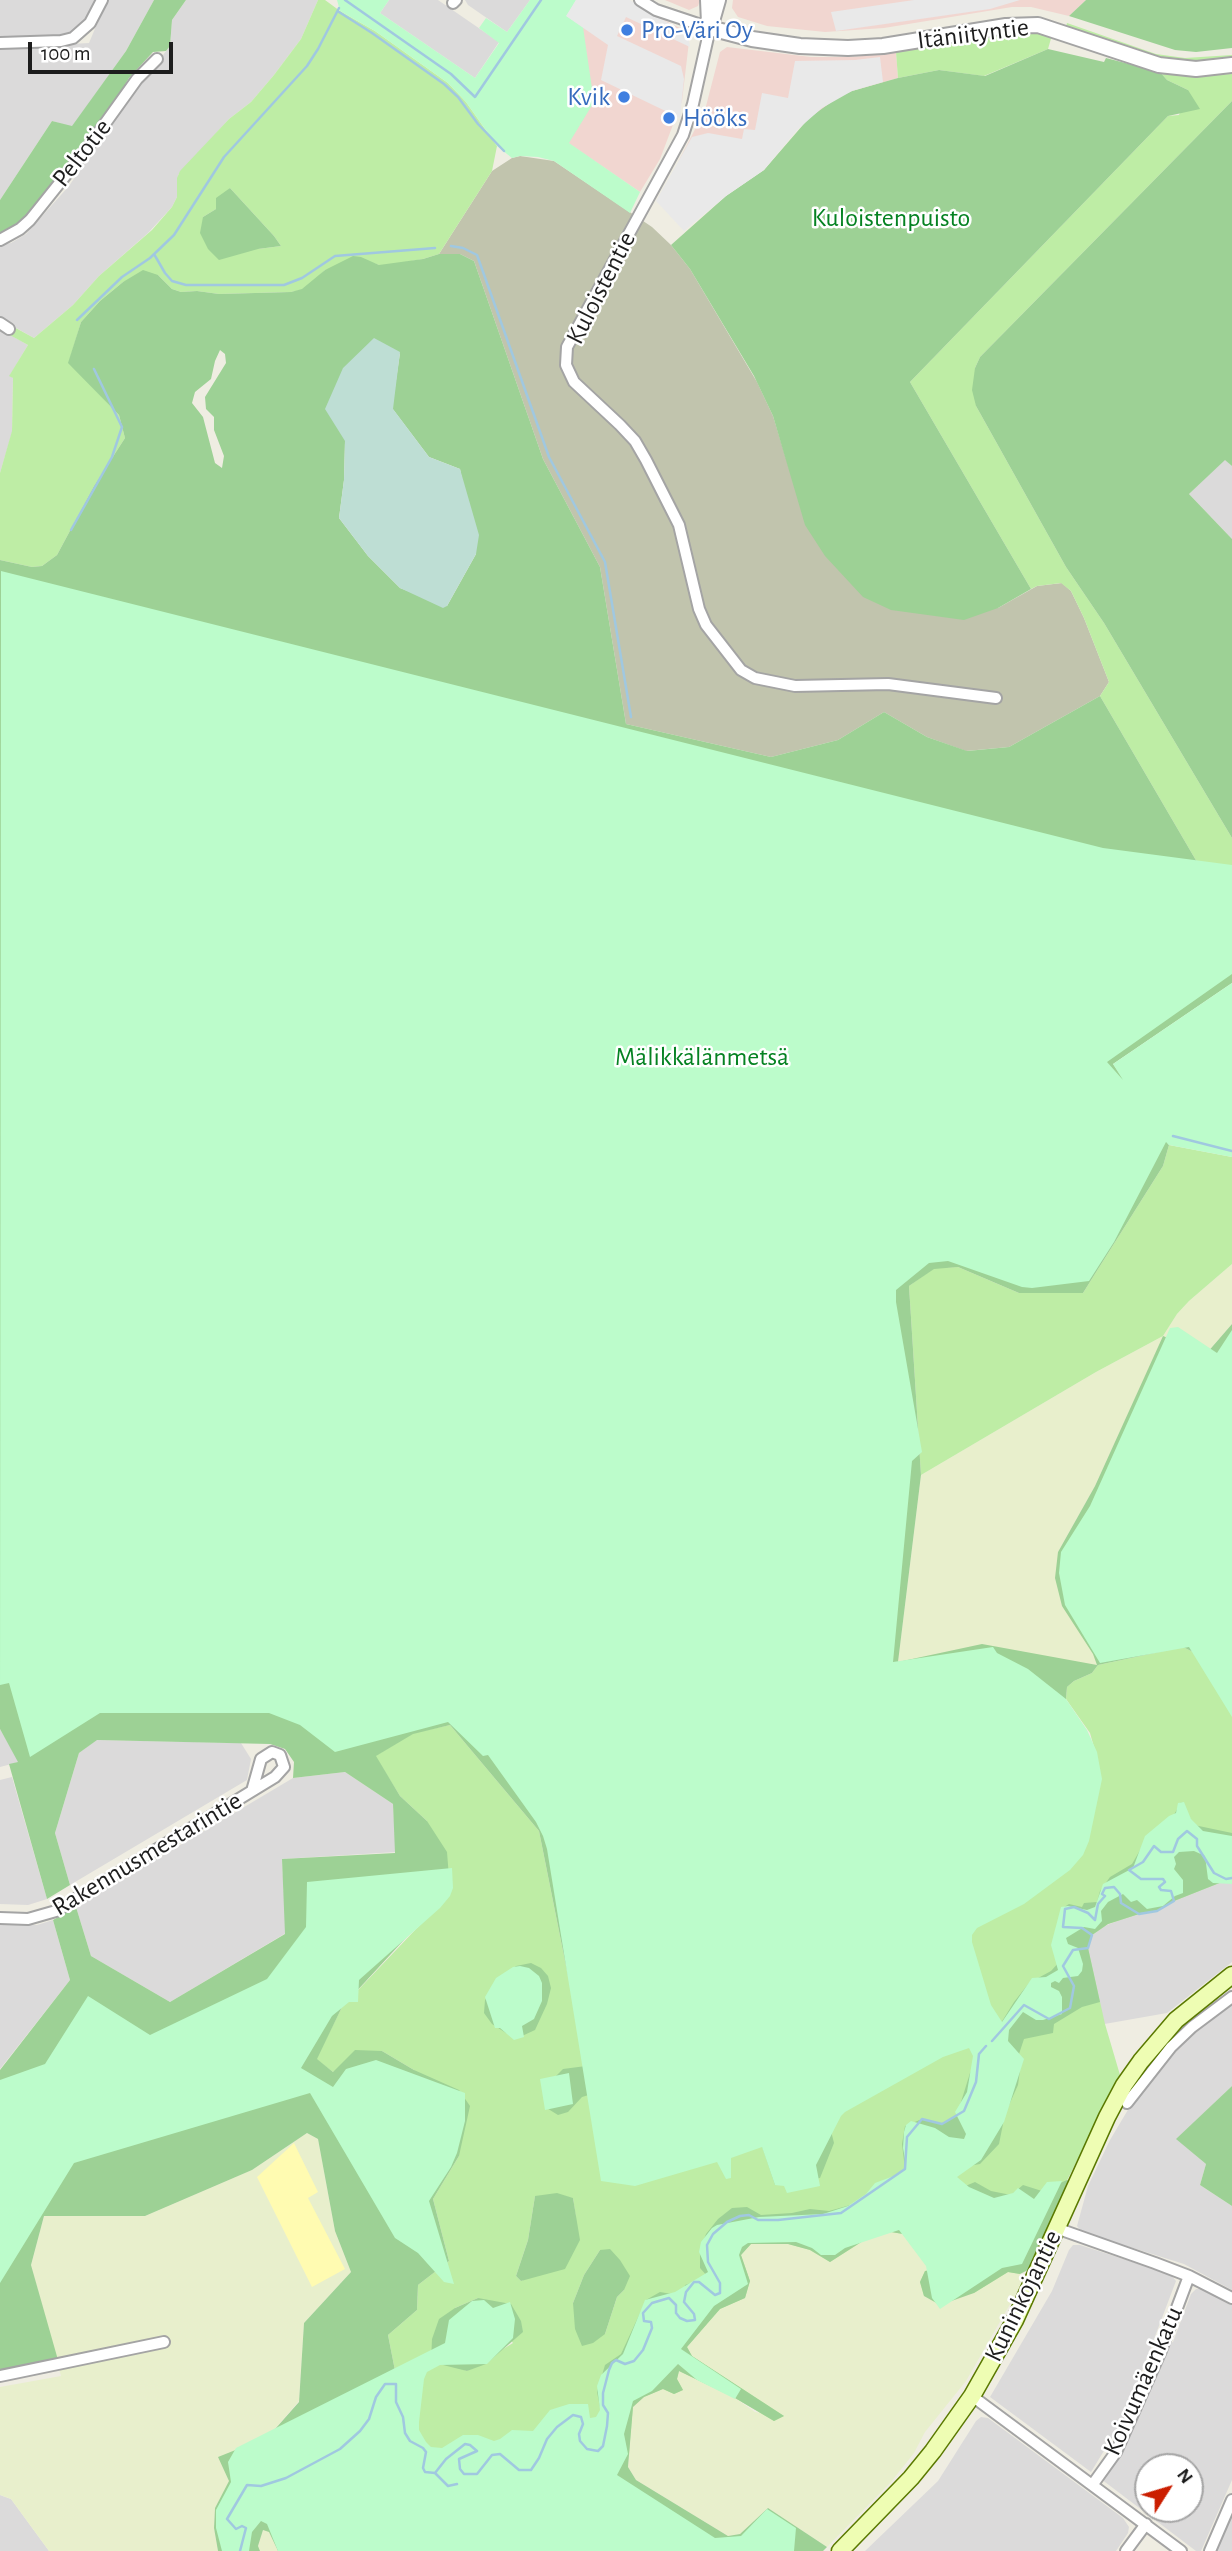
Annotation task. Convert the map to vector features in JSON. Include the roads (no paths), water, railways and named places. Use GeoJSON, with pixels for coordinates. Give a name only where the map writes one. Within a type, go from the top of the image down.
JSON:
{"type":"FeatureCollection","features":[{"type":"Feature","properties":{"kind":"main road","name":"Kuninkojantie"},"geometry":{"type":"LineString","coordinates":[[840,2551],[911,2478],[972,2396],[1015,2320],[1124,2085],[1147,2053],[1181,2026],[1232,1975]]}},
{"type":"Feature","properties":{"kind":"street"},"geometry":{"type":"LineString","coordinates":[[0,43],[61,41],[73,38],[90,23],[102,0]]}},
{"type":"Feature","properties":{"kind":"street"},"geometry":{"type":"LineString","coordinates":[[640,0],[656,10],[710,28]]}},
{"type":"Feature","properties":{"kind":"street","name":"Kuloistentie"},"geometry":{"type":"LineString","coordinates":[[708,0],[706,7],[710,28]]}},
{"type":"Feature","properties":{"kind":"street","name":"Kuloistentie"},"geometry":{"type":"LineString","coordinates":[[718,0],[683,135],[572,334],[567,347],[566,365],[574,382],[620,425],[646,460],[679,525],[699,609],[706,625],[741,670],[755,678],[795,686],[888,684],[996,698]]}},
{"type":"Feature","properties":{"kind":"street","name":"Itäniityntie"},"geometry":{"type":"LineString","coordinates":[[710,28],[731,35],[800,46],[848,48],[883,46],[1006,26],[1038,25],[1158,65],[1196,69],[1232,65]]}},
{"type":"Feature","properties":{"kind":"street","name":"Peltotie"},"geometry":{"type":"LineString","coordinates":[[0,240],[30,220],[86,150],[137,79],[157,59]]}},
{"type":"Feature","properties":{"kind":"street","name":"Rakennusmestarintie"},"geometry":{"type":"LineString","coordinates":[[0,1918],[28,1919],[56,1911],[252,1791]]}},
{"type":"Feature","properties":{"kind":"street","name":"Kuninkojantie"},"geometry":{"type":"LineString","coordinates":[[1128,2103],[1181,2026],[1232,1997]]}},
{"type":"Feature","properties":{"kind":"street"},"geometry":{"type":"LineString","coordinates":[[1056,2228],[1189,2276],[1232,2298]]}},
{"type":"Feature","properties":{"kind":"street","name":"Koivumäenkatu"},"geometry":{"type":"LineString","coordinates":[[1093,2484],[1116,2452],[1160,2353],[1189,2276]]}},
{"type":"Feature","properties":{"kind":"street"},"geometry":{"type":"LineString","coordinates":[[0,2376],[164,2343]]}},
{"type":"Feature","properties":{"kind":"street"},"geometry":{"type":"LineString","coordinates":[[972,2396],[1181,2551]]}},
{"type":"Feature","properties":{"kind":"street"},"geometry":{"type":"LineString","coordinates":[[1209,2551],[1232,2500]]}},
{"type":"Feature","properties":{"kind":"street"},"geometry":{"type":"LineString","coordinates":[[1126,2551],[1146,2524]]}},
{"type":"Feature","properties":{"kind":"waterway"},"geometry":{"type":"LineString","coordinates":[[345,0],[451,74],[475,97],[541,0]]}},
{"type":"Feature","properties":{"kind":"waterway"},"geometry":{"type":"LineString","coordinates":[[77,320],[122,277],[150,258],[174,235],[224,157],[307,66],[339,8]]}},
{"type":"Feature","properties":{"kind":"waterway"},"geometry":{"type":"LineString","coordinates":[[339,12],[444,84],[504,151]]}},
{"type":"Feature","properties":{"kind":"waterway"},"geometry":{"type":"LineString","coordinates":[[451,246],[477,255],[549,457],[605,562],[631,717]]}},
{"type":"Feature","properties":{"kind":"waterway"},"geometry":{"type":"LineString","coordinates":[[154,254],[172,281],[186,285],[284,285],[302,278],[335,256],[435,248]]}},
{"type":"Feature","properties":{"kind":"waterway"},"geometry":{"type":"LineString","coordinates":[[71,530],[112,457],[122,427],[94,369]]}},
{"type":"Feature","properties":{"kind":"waterway"},"geometry":{"type":"LineString","coordinates":[[1173,1136],[1232,1151]]}},
{"type":"Feature","properties":{"kind":"waterway"},"geometry":{"type":"LineString","coordinates":[[992,2041],[1024,2005],[1049,2019],[1070,2008],[1074,1986],[1063,1966],[1073,1950],[1088,1948],[1092,1935],[1082,1928],[1063,1927],[1065,1909],[1074,1907],[1088,1913],[1095,1920],[1098,1904],[1105,1896],[1102,1894],[1105,1888],[1114,1887],[1120,1894],[1121,1903],[1139,1914],[1157,1911],[1174,1901],[1171,1891],[1161,1890],[1159,1887],[1165,1882],[1163,1879],[1141,1879],[1129,1870],[1143,1862],[1154,1846],[1161,1852],[1173,1852],[1178,1839],[1187,1831],[1197,1839],[1197,1846],[1214,1873],[1226,1879],[1232,1878]]}},
{"type":"Feature","properties":{"kind":"waterway"},"geometry":{"type":"LineString","coordinates":[[240,2551],[246,2528],[242,2526],[236,2529],[227,2519],[247,2485],[261,2486],[286,2478],[340,2449],[369,2419],[376,2397],[385,2384],[396,2384],[396,2402],[403,2417],[405,2433],[410,2441],[426,2452],[423,2468],[425,2472],[435,2473],[446,2459],[465,2444],[477,2451],[459,2459],[460,2469],[464,2474],[477,2474],[492,2455],[500,2454],[519,2470],[531,2470],[547,2439],[573,2415],[581,2417],[583,2424],[579,2434],[580,2441],[587,2449],[598,2451],[603,2446],[607,2426],[608,2413],[603,2405],[603,2393],[609,2370],[616,2360],[625,2364],[634,2361],[643,2350],[652,2328],[651,2322],[644,2321],[643,2313],[652,2303],[669,2298],[676,2305],[676,2313],[680,2318],[695,2320],[694,2314],[684,2302],[686,2292],[694,2282],[699,2282],[715,2295],[720,2293],[720,2283],[708,2262],[707,2245],[713,2234],[727,2222],[740,2216],[778,2220],[841,2213],[905,2169],[907,2137],[922,2119],[942,2124],[964,2111],[976,2082],[979,2054],[986,2046]]}},
{"type":"Feature","properties":{"kind":"waterway"},"geometry":{"type":"LineString","coordinates":[[435,2473],[448,2486],[457,2484]]}},
{"type":"Feature","properties":{"kind":"place","name":"Pro-Väri Oy"},"geometry":{"type":"Point","coordinates":[627,30]}},
{"type":"Feature","properties":{"kind":"place","name":"Kvik"},"geometry":{"type":"Point","coordinates":[624,97]}},
{"type":"Feature","properties":{"kind":"place","name":"Hööks"},"geometry":{"type":"Point","coordinates":[669,118]}},
{"type":"Feature","properties":{"kind":"park label","name":"Kuloistenpuisto"},"geometry":{"type":"Point","coordinates":[891,218]}},
{"type":"Feature","properties":{"kind":"park label","name":"Mälikkälänmetsä"},"geometry":{"type":"Point","coordinates":[702,1057]}}]}
